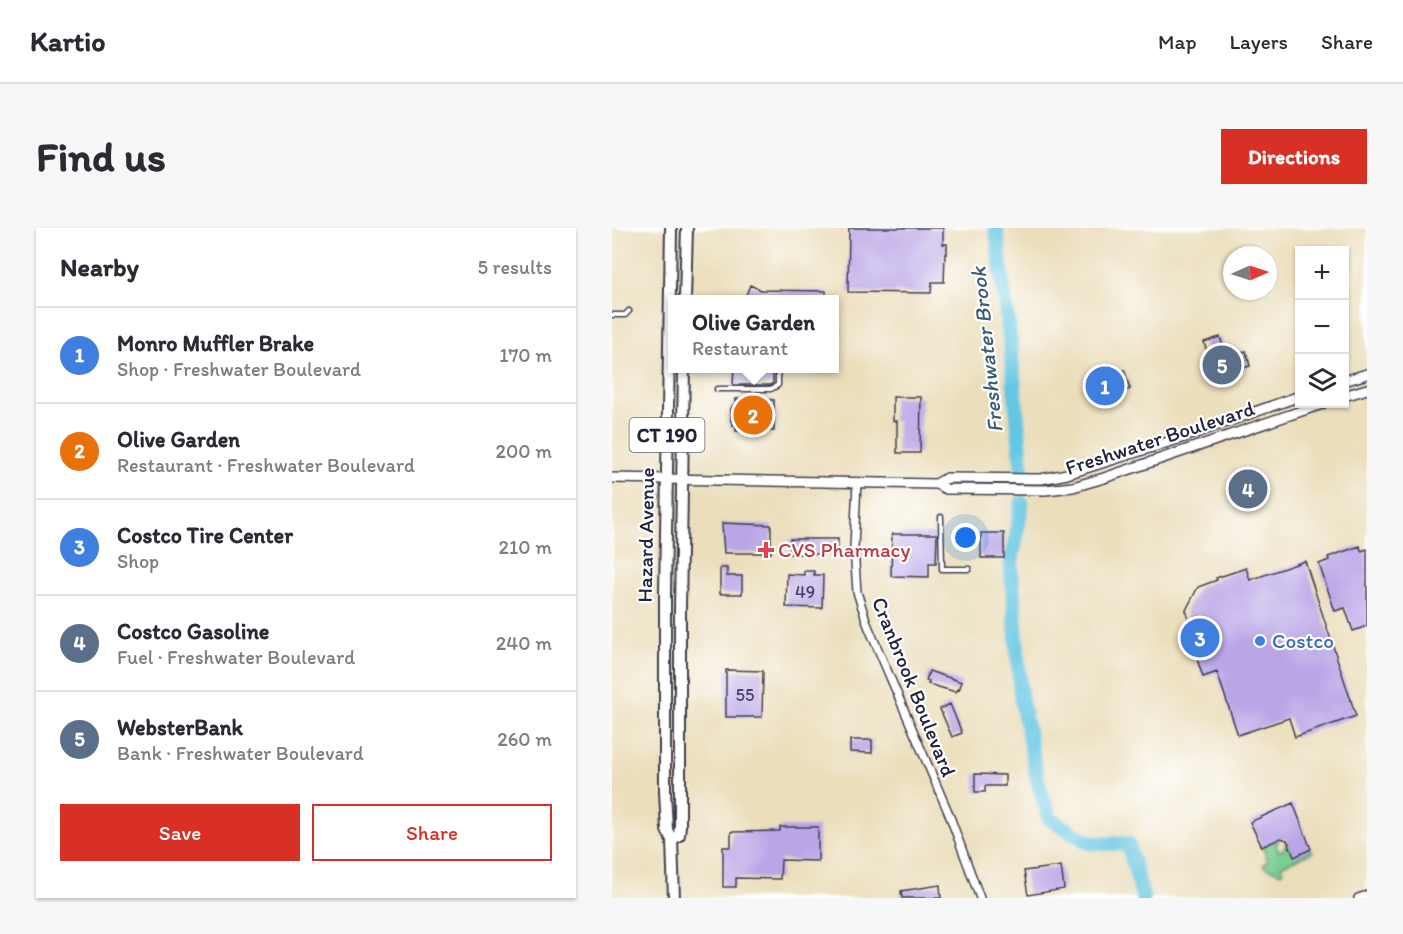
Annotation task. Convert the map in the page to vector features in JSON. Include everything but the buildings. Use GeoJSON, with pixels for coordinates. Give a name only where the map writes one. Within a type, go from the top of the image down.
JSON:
{"type":"FeatureCollection","features":[{"type":"Feature","properties":{"kind":"main road","name":"Hazard Avenue"},"geometry":{"type":"LineString","coordinates":[[670,295],[671,228]]}},
{"type":"Feature","properties":{"kind":"main road"},"geometry":{"type":"LineString","coordinates":[[686,295],[687,228]]}},
{"type":"Feature","properties":{"kind":"main road"},"geometry":{"type":"LineString","coordinates":[[671,243],[686,243]]}},
{"type":"Feature","properties":{"kind":"main road"},"geometry":{"type":"LineString","coordinates":[[671,255],[686,255]]}},
{"type":"Feature","properties":{"kind":"main road","name":"Hazard Avenue"},"geometry":{"type":"LineString","coordinates":[[669,373],[664,707],[666,822],[672,840],[674,898]]}},
{"type":"Feature","properties":{"kind":"main road","name":"Hazard Avenue"},"geometry":{"type":"LineString","coordinates":[[672,840],[680,835],[684,373]]}},
{"type":"Feature","properties":{"kind":"main road"},"geometry":{"type":"LineString","coordinates":[[664,707],[675,720],[680,738]]}},
{"type":"Feature","properties":{"kind":"street"},"geometry":{"type":"LineString","coordinates":[[1349,379],[1367,374]]}},
{"type":"Feature","properties":{"kind":"street"},"geometry":{"type":"LineString","coordinates":[[1349,394],[1367,389]]}},
{"type":"Feature","properties":{"kind":"street","name":"Freshwater Boulevard"},"geometry":{"type":"LineString","coordinates":[[936,484],[947,478],[1000,480],[1050,477],[1093,467],[1295,397]]}},
{"type":"Feature","properties":{"kind":"street","name":"Freshwater Boulevard"},"geometry":{"type":"LineString","coordinates":[[612,478],[936,484],[946,489],[1045,490],[1073,487],[1311,408]]}},
{"type":"Feature","properties":{"kind":"street"},"geometry":{"type":"LineString","coordinates":[[1181,438],[1185,451]]}},
{"type":"Feature","properties":{"kind":"street","name":"Cranbrook Boulevard"},"geometry":{"type":"LineString","coordinates":[[857,482],[854,548],[857,592],[867,626],[949,814],[980,898]]}},
{"type":"Feature","properties":{"kind":"street"},"geometry":{"type":"LineString","coordinates":[[1358,898],[1367,895]]}},
{"type":"Feature","properties":{"kind":"lane"},"geometry":{"type":"LineString","coordinates":[[612,315],[625,315],[629,311]]}},
{"type":"Feature","properties":{"kind":"lane"},"geometry":{"type":"LineString","coordinates":[[717,388],[771,389],[778,385],[778,373]]}},
{"type":"Feature","properties":{"kind":"lane"},"geometry":{"type":"LineString","coordinates":[[941,517],[942,569],[969,569]]}},
{"type":"Feature","properties":{"kind":"green space"},"geometry":{"type":"Polygon","coordinates":[[[1279,839],[1276,846],[1279,851],[1284,849],[1287,840],[1294,856],[1311,849],[1313,852],[1281,866],[1283,871],[1281,873],[1264,867],[1263,864],[1268,861],[1262,847],[1279,839]]]}},
{"type":"Feature","properties":{"kind":"waterway","name":"Freshwater Brook"},"geometry":{"type":"LineString","coordinates":[[996,228],[1010,340],[1022,468]]}},
{"type":"Feature","properties":{"kind":"waterway","name":"Freshwater Brook"},"geometry":{"type":"LineString","coordinates":[[1022,503],[1011,565],[1021,699],[1038,782],[1050,819],[1090,843],[1128,844],[1143,898]]}},
{"type":"Feature","properties":{"kind":"place","name":"WebsterBank"},"geometry":{"type":"Point","coordinates":[1222,365]}},
{"type":"Feature","properties":{"kind":"place","name":"Monro Muffler Brake"},"geometry":{"type":"Point","coordinates":[1105,386]}},
{"type":"Feature","properties":{"kind":"place","name":"Olive Garden"},"geometry":{"type":"Point","coordinates":[753,415]}},
{"type":"Feature","properties":{"kind":"place","name":"Costco Gasoline"},"geometry":{"type":"Point","coordinates":[1248,489]}},
{"type":"Feature","properties":{"kind":"place","name":"CVS Pharmacy"},"geometry":{"type":"Point","coordinates":[766,550]}},
{"type":"Feature","properties":{"kind":"place","name":"Costco Tire Center"},"geometry":{"type":"Point","coordinates":[1200,638]}},
{"type":"Feature","properties":{"kind":"place","name":"Costco"},"geometry":{"type":"Point","coordinates":[1260,641]}}]}
